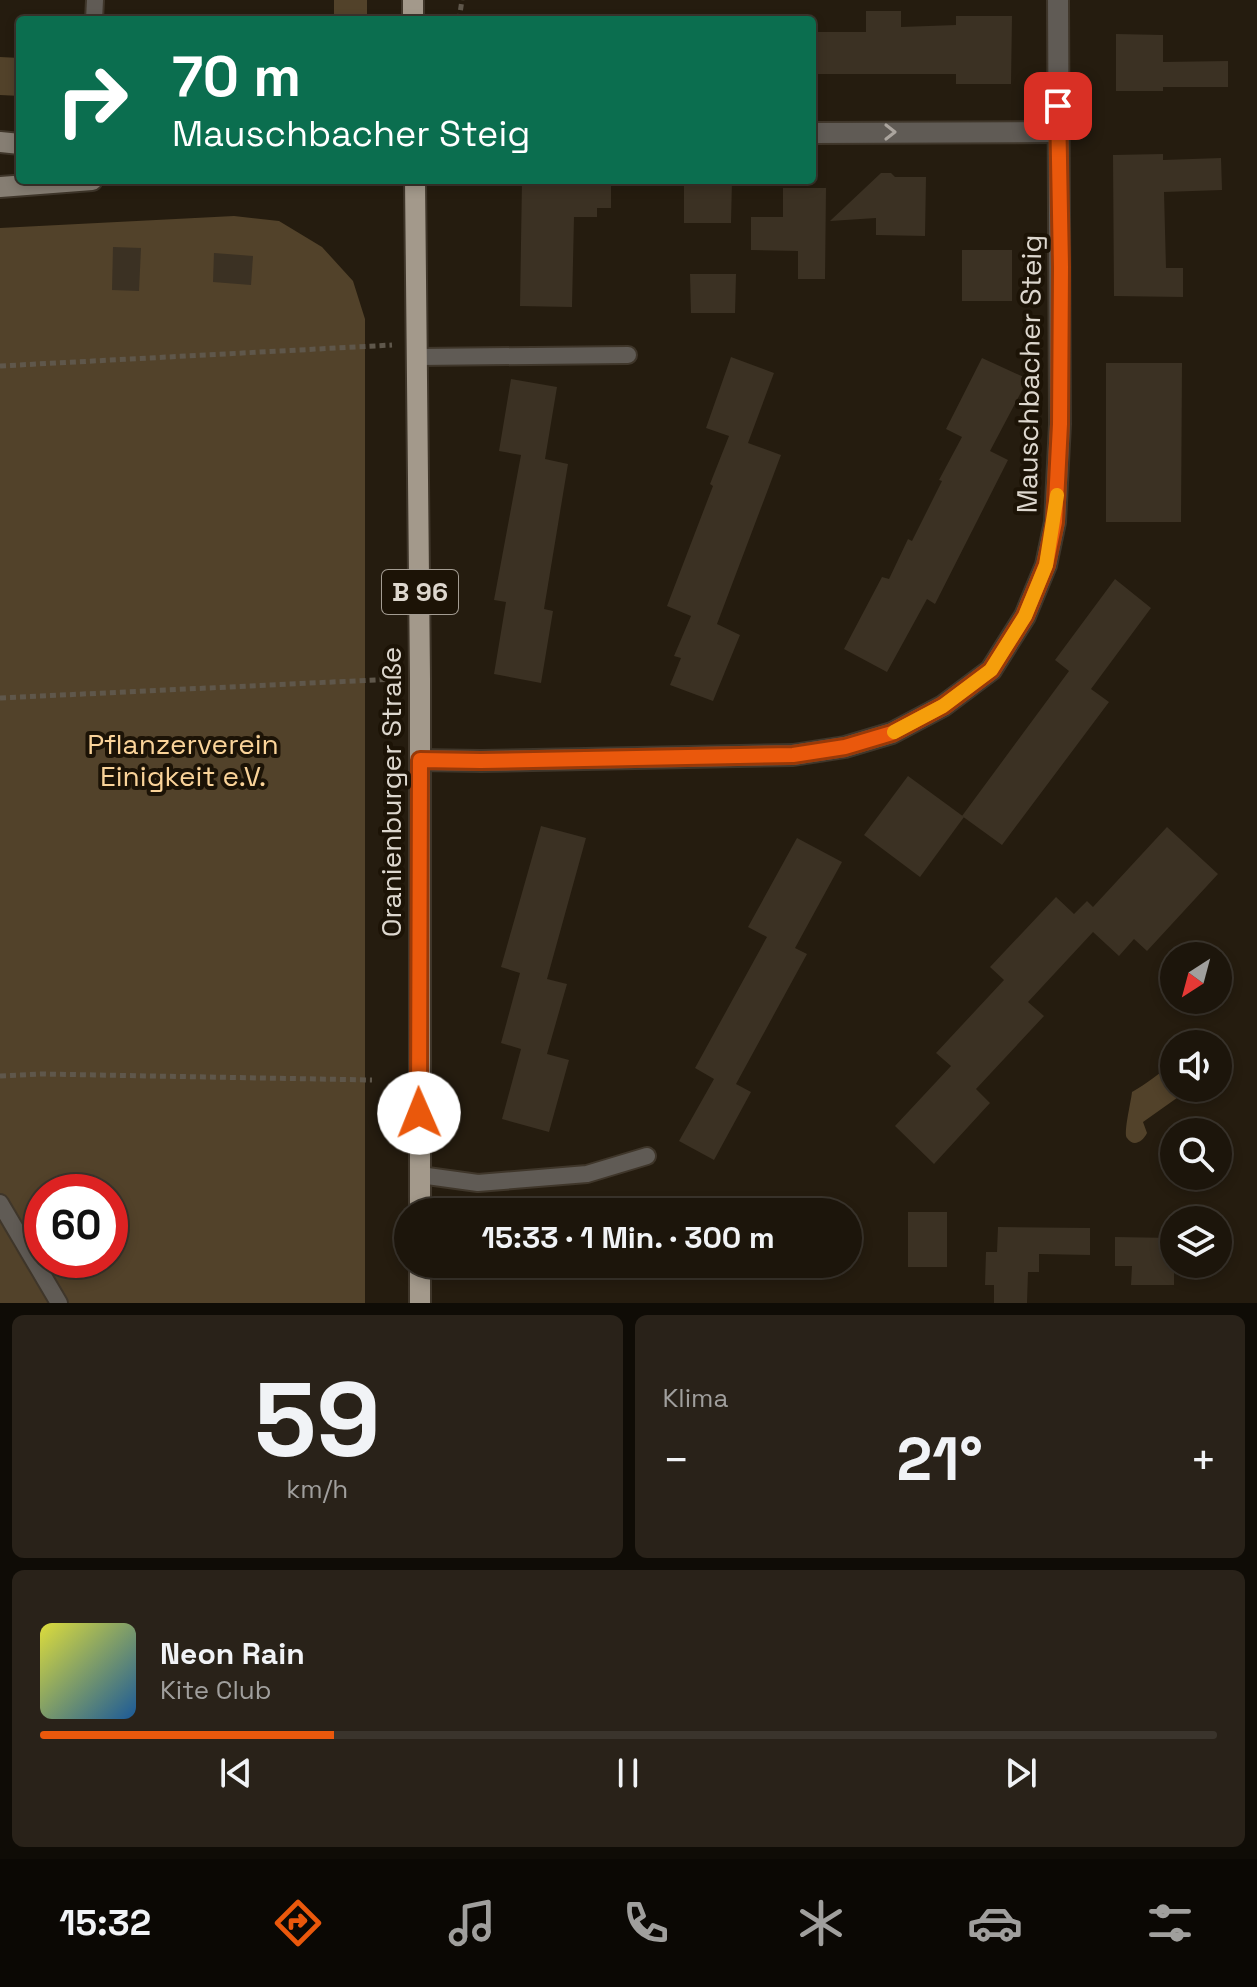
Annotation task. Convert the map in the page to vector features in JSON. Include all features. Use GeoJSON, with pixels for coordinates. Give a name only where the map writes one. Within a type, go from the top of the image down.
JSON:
{"type":"FeatureCollection","features":[{"type":"Feature","properties":{"kind":"main road"},"geometry":{"type":"LineString","coordinates":[[0,187],[39,184]]}},
{"type":"Feature","properties":{"kind":"main road","name":"Oranienburger Straße"},"geometry":{"type":"LineString","coordinates":[[415,184],[420,678],[420,1198]]}},
{"type":"Feature","properties":{"kind":"main road"},"geometry":{"type":"LineString","coordinates":[[420,1278],[420,1303]]}},
{"type":"Feature","properties":{"kind":"street","name":"Mauschbacher Steig"},"geometry":{"type":"LineString","coordinates":[[420,760],[780,755],[845,747],[892,733],[943,706],[991,670],[1025,616],[1046,565],[1055,522],[1061,267],[1058,0]]}},
{"type":"Feature","properties":{"kind":"street"},"geometry":{"type":"LineString","coordinates":[[816,133],[1058,132]]}},
{"type":"Feature","properties":{"kind":"lane"},"geometry":{"type":"LineString","coordinates":[[418,350],[628,355]]}},
{"type":"Feature","properties":{"kind":"lane"},"geometry":{"type":"LineString","coordinates":[[420,1175],[478,1183],[587,1174],[647,1156]]}},
{"type":"Feature","properties":{"kind":"lane"},"geometry":{"type":"LineString","coordinates":[[0,1203],[59,1303]]}},
{"type":"Feature","properties":{"kind":"path"},"geometry":{"type":"LineString","coordinates":[[0,366],[418,350]]}},
{"type":"Feature","properties":{"kind":"path"},"geometry":{"type":"LineString","coordinates":[[0,698],[420,678]]}},
{"type":"Feature","properties":{"kind":"path"},"geometry":{"type":"LineString","coordinates":[[0,1076],[42,1074],[372,1080]]}},
{"type":"Feature","properties":{"kind":"green space"},"geometry":{"type":"Polygon","coordinates":[[[334,0],[367,0],[367,16],[334,16],[334,0]]]}},
{"type":"Feature","properties":{"kind":"green space"},"geometry":{"type":"Polygon","coordinates":[[[0,57],[16,58],[16,96],[0,95],[0,57]]]}},
{"type":"Feature","properties":{"kind":"green space","name":"Pflanzerverein Einigkeit e.V."},"geometry":{"type":"Polygon","coordinates":[[[234,216],[279,221],[322,247],[353,281],[365,319],[365,1303],[0,1303],[0,228],[234,216]]]}},
{"type":"Feature","properties":{"kind":"green space"},"geometry":{"type":"Polygon","coordinates":[[[1160,1073],[1160,1102],[1171,1102],[1143,1122],[1147,1133],[1135,1143],[1127,1138],[1126,1131],[1132,1092],[1160,1073]]]}},
{"type":"Feature","properties":{"kind":"building"},"geometry":{"type":"Polygon","coordinates":[[[866,11],[901,11],[901,27],[956,25],[956,16],[1012,16],[1011,84],[956,84],[956,74],[816,74],[816,32],[866,32],[866,11]]]}},
{"type":"Feature","properties":{"kind":"building"},"geometry":{"type":"Polygon","coordinates":[[[1116,34],[1163,35],[1163,62],[1228,61],[1228,87],[1116,91],[1116,34]]]}},
{"type":"Feature","properties":{"kind":"building"},"geometry":{"type":"Polygon","coordinates":[[[1163,154],[1163,160],[1221,158],[1222,190],[1164,192],[1166,268],[1183,268],[1183,297],[1114,296],[1113,155],[1163,154]]]}},
{"type":"Feature","properties":{"kind":"building"},"geometry":{"type":"Polygon","coordinates":[[[881,173],[891,173],[895,177],[926,177],[925,236],[876,235],[876,218],[830,221],[881,173]]]}},
{"type":"Feature","properties":{"kind":"building"},"geometry":{"type":"Polygon","coordinates":[[[522,184],[611,184],[611,208],[597,208],[597,217],[574,217],[572,307],[520,306],[522,184]]]}},
{"type":"Feature","properties":{"kind":"building"},"geometry":{"type":"Polygon","coordinates":[[[684,184],[732,184],[731,223],[684,223],[684,184]]]}},
{"type":"Feature","properties":{"kind":"building"},"geometry":{"type":"Polygon","coordinates":[[[783,188],[826,188],[825,279],[798,279],[798,251],[751,250],[751,217],[783,217],[783,188]]]}},
{"type":"Feature","properties":{"kind":"building"},"geometry":{"type":"Polygon","coordinates":[[[113,247],[141,248],[139,291],[112,290],[113,247]]]}},
{"type":"Feature","properties":{"kind":"building"},"geometry":{"type":"Polygon","coordinates":[[[962,250],[1012,250],[1012,301],[962,301],[962,250]]]}},
{"type":"Feature","properties":{"kind":"building"},"geometry":{"type":"Polygon","coordinates":[[[214,253],[253,256],[251,285],[213,282],[214,253]]]}},
{"type":"Feature","properties":{"kind":"building"},"geometry":{"type":"Polygon","coordinates":[[[690,274],[736,274],[735,313],[691,313],[690,274]]]}},
{"type":"Feature","properties":{"kind":"building"},"geometry":{"type":"Polygon","coordinates":[[[731,357],[774,373],[748,443],[781,455],[717,624],[740,635],[713,701],[670,685],[681,658],[674,656],[691,616],[667,606],[729,436],[706,428],[731,357]]]}},
{"type":"Feature","properties":{"kind":"building"},"geometry":{"type":"Polygon","coordinates":[[[982,358],[1028,379],[990,451],[1008,460],[935,604],[927,599],[887,672],[844,649],[882,577],[889,579],[908,539],[912,541],[942,481],[939,480],[962,437],[946,429],[982,358]]]}},
{"type":"Feature","properties":{"kind":"building"},"geometry":{"type":"Polygon","coordinates":[[[1106,363],[1182,363],[1181,522],[1106,522],[1106,363]]]}},
{"type":"Feature","properties":{"kind":"building"},"geometry":{"type":"Polygon","coordinates":[[[511,379],[557,387],[545,459],[568,464],[544,609],[553,611],[541,683],[494,674],[506,602],[494,600],[521,455],[499,451],[511,379]]]}},
{"type":"Feature","properties":{"kind":"building"},"geometry":{"type":"Polygon","coordinates":[[[1115,579],[1151,608],[1091,689],[1109,702],[1002,845],[962,816],[1069,671],[1055,660],[1115,579]]]}},
{"type":"Feature","properties":{"kind":"building"},"geometry":{"type":"Polygon","coordinates":[[[908,776],[964,817],[920,877],[864,835],[908,776]]]}},
{"type":"Feature","properties":{"kind":"building"},"geometry":{"type":"Polygon","coordinates":[[[541,826],[586,838],[547,979],[567,984],[547,1054],[569,1060],[549,1132],[502,1119],[521,1049],[501,1043],[520,973],[501,967],[541,826]]]}},
{"type":"Feature","properties":{"kind":"building"},"geometry":{"type":"Polygon","coordinates":[[[1167,827],[1218,874],[1147,951],[1134,939],[1119,956],[1093,932],[1028,1002],[1044,1016],[976,1089],[990,1103],[934,1164],[895,1126],[951,1066],[936,1053],[1004,980],[990,967],[1056,897],[1074,914],[1087,901],[1093,907],[1167,827]]]}},
{"type":"Feature","properties":{"kind":"building"},"geometry":{"type":"Polygon","coordinates":[[[797,838],[842,862],[795,948],[807,954],[736,1084],[751,1092],[714,1160],[679,1141],[714,1079],[695,1068],[767,937],[748,927],[797,838]]]}},
{"type":"Feature","properties":{"kind":"building"},"geometry":{"type":"Polygon","coordinates":[[[908,1212],[947,1212],[947,1267],[908,1267],[908,1212]]]}},
{"type":"Feature","properties":{"kind":"building"},"geometry":{"type":"Polygon","coordinates":[[[998,1227],[1090,1228],[1090,1255],[1039,1254],[1039,1272],[1028,1272],[1027,1303],[994,1303],[994,1285],[985,1285],[986,1252],[997,1252],[998,1227]]]}},
{"type":"Feature","properties":{"kind":"building"},"geometry":{"type":"Polygon","coordinates":[[[1115,1237],[1160,1238],[1160,1278],[1174,1278],[1174,1285],[1131,1285],[1132,1266],[1115,1266],[1115,1237]]]}},
{"type":"Feature","properties":{"kind":"slow traffic"},"geometry":{"type":"LineString","coordinates":[[894,732],[943,706],[991,670],[1025,616],[1046,565],[1057,495]]}},
{"type":"Feature","properties":{"kind":"route"},"geometry":{"type":"LineString","coordinates":[[419,1113],[420,760],[793,755],[845,747],[892,733],[943,706],[991,670],[1025,616],[1046,565],[1055,522],[1060,424],[1058,106]]}}]}
